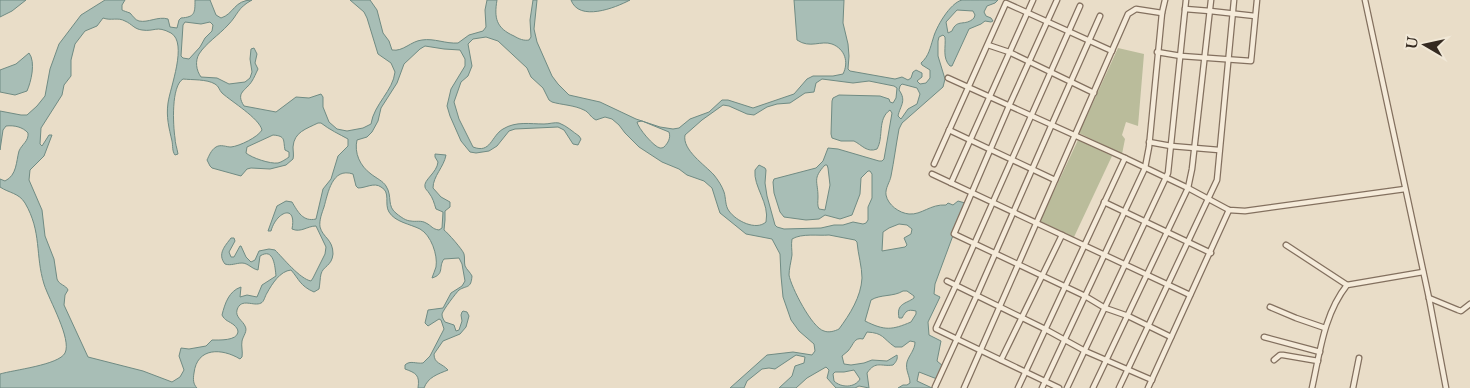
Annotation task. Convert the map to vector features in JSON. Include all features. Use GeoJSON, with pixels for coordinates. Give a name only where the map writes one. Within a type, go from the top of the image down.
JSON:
{"type":"FeatureCollection","features":[{"type":"Feature","properties":{"kind":"street"},"geometry":{"type":"LineString","coordinates":[[951,183],[1033,0]]}},
{"type":"Feature","properties":{"kind":"street"},"geometry":{"type":"LineString","coordinates":[[1057,0],[954,233],[1065,286],[1105,308],[1128,316],[1171,337]]}},
{"type":"Feature","properties":{"kind":"street"},"geometry":{"type":"LineString","coordinates":[[1042,388],[1145,168],[1157,52],[1165,0]]}},
{"type":"Feature","properties":{"kind":"street"},"geometry":{"type":"LineString","coordinates":[[1067,388],[1166,178],[1169,167],[1186,0]]}},
{"type":"Feature","properties":{"kind":"street"},"geometry":{"type":"LineString","coordinates":[[1093,388],[1188,188],[1195,147],[1211,0]]}},
{"type":"Feature","properties":{"kind":"street"},"geometry":{"type":"LineString","coordinates":[[1119,388],[1217,180],[1234,0]]}},
{"type":"Feature","properties":{"kind":"street"},"geometry":{"type":"LineString","coordinates":[[1157,52],[1251,62],[1257,0]]}},
{"type":"Feature","properties":{"kind":"street"},"geometry":{"type":"LineString","coordinates":[[1365,0],[1446,388]]}},
{"type":"Feature","properties":{"kind":"street"},"geometry":{"type":"LineString","coordinates":[[934,164],[1006,3],[1112,51]]}},
{"type":"Feature","properties":{"kind":"street"},"geometry":{"type":"LineString","coordinates":[[1059,388],[936,328],[1080,6]]}},
{"type":"Feature","properties":{"kind":"street"},"geometry":{"type":"LineString","coordinates":[[964,388],[1128,14],[1136,8],[1162,13]]}},
{"type":"Feature","properties":{"kind":"street"},"geometry":{"type":"LineString","coordinates":[[1185,9],[1256,16]]}},
{"type":"Feature","properties":{"kind":"street"},"geometry":{"type":"LineString","coordinates":[[935,387],[1100,16]]}},
{"type":"Feature","properties":{"kind":"street"},"geometry":{"type":"LineString","coordinates":[[988,45],[1009,52],[1094,93]]}},
{"type":"Feature","properties":{"kind":"street"},"geometry":{"type":"LineString","coordinates":[[948,78],[1052,124],[1188,188],[1230,210],[1244,211],[1405,189]]}},
{"type":"Feature","properties":{"kind":"street"},"geometry":{"type":"LineString","coordinates":[[949,130],[1055,180]]}},
{"type":"Feature","properties":{"kind":"street"},"geometry":{"type":"LineString","coordinates":[[1149,142],[1171,146],[1220,150]]}},
{"type":"Feature","properties":{"kind":"street"},"geometry":{"type":"LineString","coordinates":[[1018,388],[1124,158]]}},
{"type":"Feature","properties":{"kind":"street"},"geometry":{"type":"LineString","coordinates":[[932,174],[1190,295]]}},
{"type":"Feature","properties":{"kind":"street"},"geometry":{"type":"LineString","coordinates":[[1104,202],[1211,253]]}},
{"type":"Feature","properties":{"kind":"street"},"geometry":{"type":"LineString","coordinates":[[1148,388],[1230,210]]}},
{"type":"Feature","properties":{"kind":"street"},"geometry":{"type":"LineString","coordinates":[[1001,360],[1062,235]]}},
{"type":"Feature","properties":{"kind":"street"},"geometry":{"type":"LineString","coordinates":[[1286,245],[1348,285],[1423,272]]}},
{"type":"Feature","properties":{"kind":"street"},"geometry":{"type":"LineString","coordinates":[[947,281],[1045,329],[1085,351],[1152,380]]}},
{"type":"Feature","properties":{"kind":"street"},"geometry":{"type":"LineString","coordinates":[[1312,388],[1325,328],[1330,314],[1348,285]]}},
{"type":"Feature","properties":{"kind":"street"},"geometry":{"type":"LineString","coordinates":[[1428,298],[1461,311],[1470,304]]}},
{"type":"Feature","properties":{"kind":"street"},"geometry":{"type":"LineString","coordinates":[[1270,307],[1325,328]]}},
{"type":"Feature","properties":{"kind":"street"},"geometry":{"type":"LineString","coordinates":[[1264,337],[1320,352]]}},
{"type":"Feature","properties":{"kind":"street"},"geometry":{"type":"LineString","coordinates":[[1274,360],[1283,355],[1318,361]]}},
{"type":"Feature","properties":{"kind":"street"},"geometry":{"type":"LineString","coordinates":[[1353,388],[1359,358]]}},
{"type":"Feature","properties":{"kind":"green space"},"geometry":{"type":"Polygon","coordinates":[[[1118,48],[1144,54],[1138,126],[1126,122],[1122,135],[1125,139],[1122,154],[1079,133],[1118,48]]]}},
{"type":"Feature","properties":{"kind":"green space"},"geometry":{"type":"Polygon","coordinates":[[[1078,140],[1112,156],[1074,237],[1040,221],[1078,140]]]}},
{"type":"Feature","properties":{"kind":"water"},"geometry":{"type":"Polygon","coordinates":[[[0,0],[26,0],[12,11],[0,17],[0,0]]]}},
{"type":"Feature","properties":{"kind":"water"},"geometry":{"type":"Polygon","coordinates":[[[105,0],[125,0],[122,10],[130,13],[135,19],[142,21],[161,18],[168,19],[170,27],[177,28],[181,18],[189,17],[193,14],[195,0],[210,0],[216,15],[221,18],[229,14],[241,2],[252,0],[240,9],[228,25],[199,54],[197,66],[201,77],[217,78],[229,84],[245,82],[250,78],[252,72],[250,59],[251,49],[254,48],[257,54],[255,63],[258,69],[250,84],[242,92],[241,98],[244,106],[276,112],[296,97],[309,98],[321,94],[323,97],[323,107],[329,122],[337,129],[347,131],[363,128],[371,124],[376,110],[394,79],[395,72],[391,63],[378,54],[364,12],[350,0],[370,0],[377,10],[383,33],[389,41],[392,50],[396,50],[422,40],[458,43],[469,35],[483,31],[486,27],[485,10],[487,0],[497,0],[496,17],[503,30],[520,39],[529,40],[531,37],[530,20],[533,0],[537,0],[534,29],[537,42],[552,76],[569,95],[600,102],[636,119],[673,129],[679,128],[690,119],[709,112],[722,100],[753,108],[794,94],[807,79],[813,76],[843,74],[846,65],[845,56],[836,46],[828,43],[806,44],[797,40],[794,0],[844,0],[843,23],[848,44],[848,69],[850,71],[895,79],[902,77],[908,80],[916,70],[922,73],[922,77],[917,81],[920,84],[926,83],[930,78],[930,70],[921,63],[928,55],[937,28],[948,10],[962,0],[998,0],[987,6],[984,12],[993,21],[985,21],[969,29],[952,66],[950,66],[946,59],[945,37],[943,35],[939,37],[938,56],[945,79],[943,87],[902,123],[899,129],[891,176],[886,190],[887,199],[892,205],[898,210],[909,214],[948,203],[953,205],[958,201],[965,203],[935,284],[934,294],[940,297],[928,322],[929,335],[941,341],[937,361],[943,366],[937,379],[919,372],[917,381],[932,388],[898,388],[910,383],[907,365],[915,342],[910,341],[902,347],[895,347],[880,335],[867,332],[863,339],[856,340],[842,356],[844,364],[851,365],[872,360],[887,361],[897,355],[893,365],[876,365],[870,369],[867,373],[869,388],[859,386],[855,388],[836,388],[827,378],[829,370],[826,367],[807,378],[796,388],[779,388],[792,376],[795,366],[804,363],[805,357],[796,355],[775,369],[762,369],[747,381],[744,388],[730,388],[767,355],[793,352],[812,355],[815,351],[814,344],[799,331],[791,320],[783,297],[780,254],[772,239],[746,234],[720,213],[712,188],[704,181],[687,175],[679,169],[662,162],[639,147],[612,119],[605,117],[596,120],[580,108],[549,100],[543,88],[531,77],[527,68],[498,41],[486,37],[473,39],[468,44],[472,66],[468,76],[461,82],[454,102],[459,119],[473,147],[484,148],[503,129],[508,126],[523,124],[559,123],[570,129],[581,139],[578,145],[573,144],[564,130],[558,127],[515,129],[509,131],[497,146],[489,151],[470,152],[461,141],[447,106],[451,89],[465,66],[465,59],[460,50],[425,46],[404,64],[397,83],[381,108],[378,121],[372,132],[367,137],[357,140],[357,154],[364,167],[386,186],[394,211],[405,220],[424,222],[439,230],[442,228],[443,212],[436,209],[432,197],[425,188],[425,184],[437,166],[438,162],[435,154],[446,155],[433,188],[441,197],[450,202],[450,207],[445,211],[444,230],[463,252],[465,266],[472,276],[470,285],[459,290],[442,314],[445,322],[454,325],[456,331],[459,330],[462,321],[462,312],[467,312],[469,316],[466,327],[460,334],[443,341],[434,354],[437,362],[448,370],[431,379],[424,388],[418,388],[418,377],[405,369],[405,365],[411,362],[423,363],[430,356],[444,329],[439,319],[428,326],[425,323],[428,310],[443,308],[451,293],[462,286],[465,281],[462,264],[459,258],[444,259],[439,274],[432,278],[436,267],[436,257],[433,246],[424,232],[399,220],[389,212],[387,195],[384,189],[376,185],[358,188],[353,174],[346,173],[340,174],[332,183],[321,217],[320,227],[330,242],[333,254],[331,261],[322,271],[319,289],[314,292],[306,287],[291,270],[277,278],[262,302],[258,304],[241,304],[237,310],[238,317],[246,328],[242,341],[242,357],[240,359],[233,355],[218,352],[205,354],[196,364],[194,381],[197,388],[0,388],[0,374],[45,364],[54,361],[65,353],[63,329],[41,273],[34,224],[25,203],[20,197],[0,187],[0,179],[5,181],[14,172],[19,151],[28,133],[18,127],[6,126],[3,130],[0,150],[0,111],[27,115],[37,106],[45,96],[50,69],[59,44],[81,15],[105,0]],[[957,10],[946,22],[948,33],[956,25],[971,21],[975,15],[973,11],[957,10]],[[103,18],[97,26],[85,31],[75,44],[71,60],[71,76],[64,85],[62,95],[41,128],[40,144],[42,146],[49,135],[52,135],[44,156],[30,170],[29,180],[42,210],[45,236],[54,259],[57,279],[68,290],[65,295],[64,305],[88,357],[143,371],[172,382],[180,377],[184,370],[179,356],[181,348],[189,349],[206,346],[212,340],[227,339],[237,335],[236,327],[222,315],[226,302],[233,291],[241,287],[240,297],[247,295],[257,297],[262,285],[276,276],[273,259],[268,254],[260,256],[258,270],[244,263],[225,264],[222,253],[231,238],[234,238],[235,241],[229,252],[231,257],[234,257],[240,246],[251,262],[255,260],[259,251],[275,250],[297,272],[311,281],[325,254],[326,247],[316,226],[298,230],[292,229],[292,216],[289,213],[285,213],[277,219],[271,231],[268,231],[277,206],[286,201],[292,202],[304,218],[316,219],[323,189],[331,179],[338,156],[348,146],[348,139],[318,123],[298,134],[293,147],[293,159],[286,165],[270,169],[251,168],[247,169],[241,176],[212,168],[207,160],[214,148],[218,146],[231,147],[239,145],[253,138],[262,130],[256,120],[222,93],[212,82],[183,79],[176,89],[174,106],[175,142],[178,154],[175,155],[167,108],[177,66],[178,46],[176,38],[166,31],[139,29],[117,19],[103,18]],[[185,22],[183,25],[181,56],[189,59],[212,31],[213,25],[210,22],[201,24],[185,22]],[[822,79],[816,83],[814,92],[805,93],[790,103],[767,107],[754,115],[723,105],[685,135],[685,141],[690,152],[714,175],[721,185],[729,211],[746,224],[762,225],[766,222],[766,208],[755,176],[755,170],[759,165],[766,170],[767,196],[777,227],[784,229],[821,228],[853,222],[863,224],[868,220],[868,207],[872,198],[872,174],[870,171],[861,178],[860,194],[852,215],[840,219],[825,215],[819,219],[806,220],[784,217],[780,212],[774,193],[774,179],[816,168],[823,161],[828,148],[838,149],[879,161],[884,159],[892,113],[890,110],[883,118],[877,149],[870,150],[854,141],[841,141],[832,138],[832,101],[833,98],[839,95],[880,96],[889,99],[893,103],[896,98],[897,88],[869,81],[853,83],[822,79]],[[902,84],[899,90],[903,100],[898,116],[901,119],[908,109],[917,104],[920,94],[917,88],[902,84]],[[642,121],[637,122],[650,141],[660,148],[664,147],[668,142],[669,132],[642,121]],[[273,135],[247,147],[246,153],[257,159],[275,163],[289,157],[289,152],[285,150],[282,138],[273,135]],[[827,165],[818,174],[818,206],[819,209],[825,210],[830,185],[827,165]],[[899,224],[883,232],[882,251],[905,247],[907,245],[904,238],[911,234],[912,229],[907,225],[899,224]],[[829,235],[800,236],[792,239],[789,275],[808,315],[819,328],[830,332],[839,329],[851,311],[860,292],[862,274],[857,242],[829,235]],[[907,291],[871,300],[865,321],[883,328],[899,327],[911,322],[916,311],[907,311],[902,318],[899,318],[898,313],[900,307],[914,298],[914,296],[907,291]],[[854,370],[835,372],[833,374],[834,381],[840,385],[848,386],[855,384],[860,379],[854,370]]]}},
{"type":"Feature","properties":{"kind":"water"},"geometry":{"type":"Polygon","coordinates":[[[571,0],[630,0],[607,9],[589,12],[575,7],[571,0]]]}},
{"type":"Feature","properties":{"kind":"water"},"geometry":{"type":"Polygon","coordinates":[[[29,53],[32,67],[27,91],[15,95],[0,92],[0,70],[16,64],[29,53]]]}}]}
